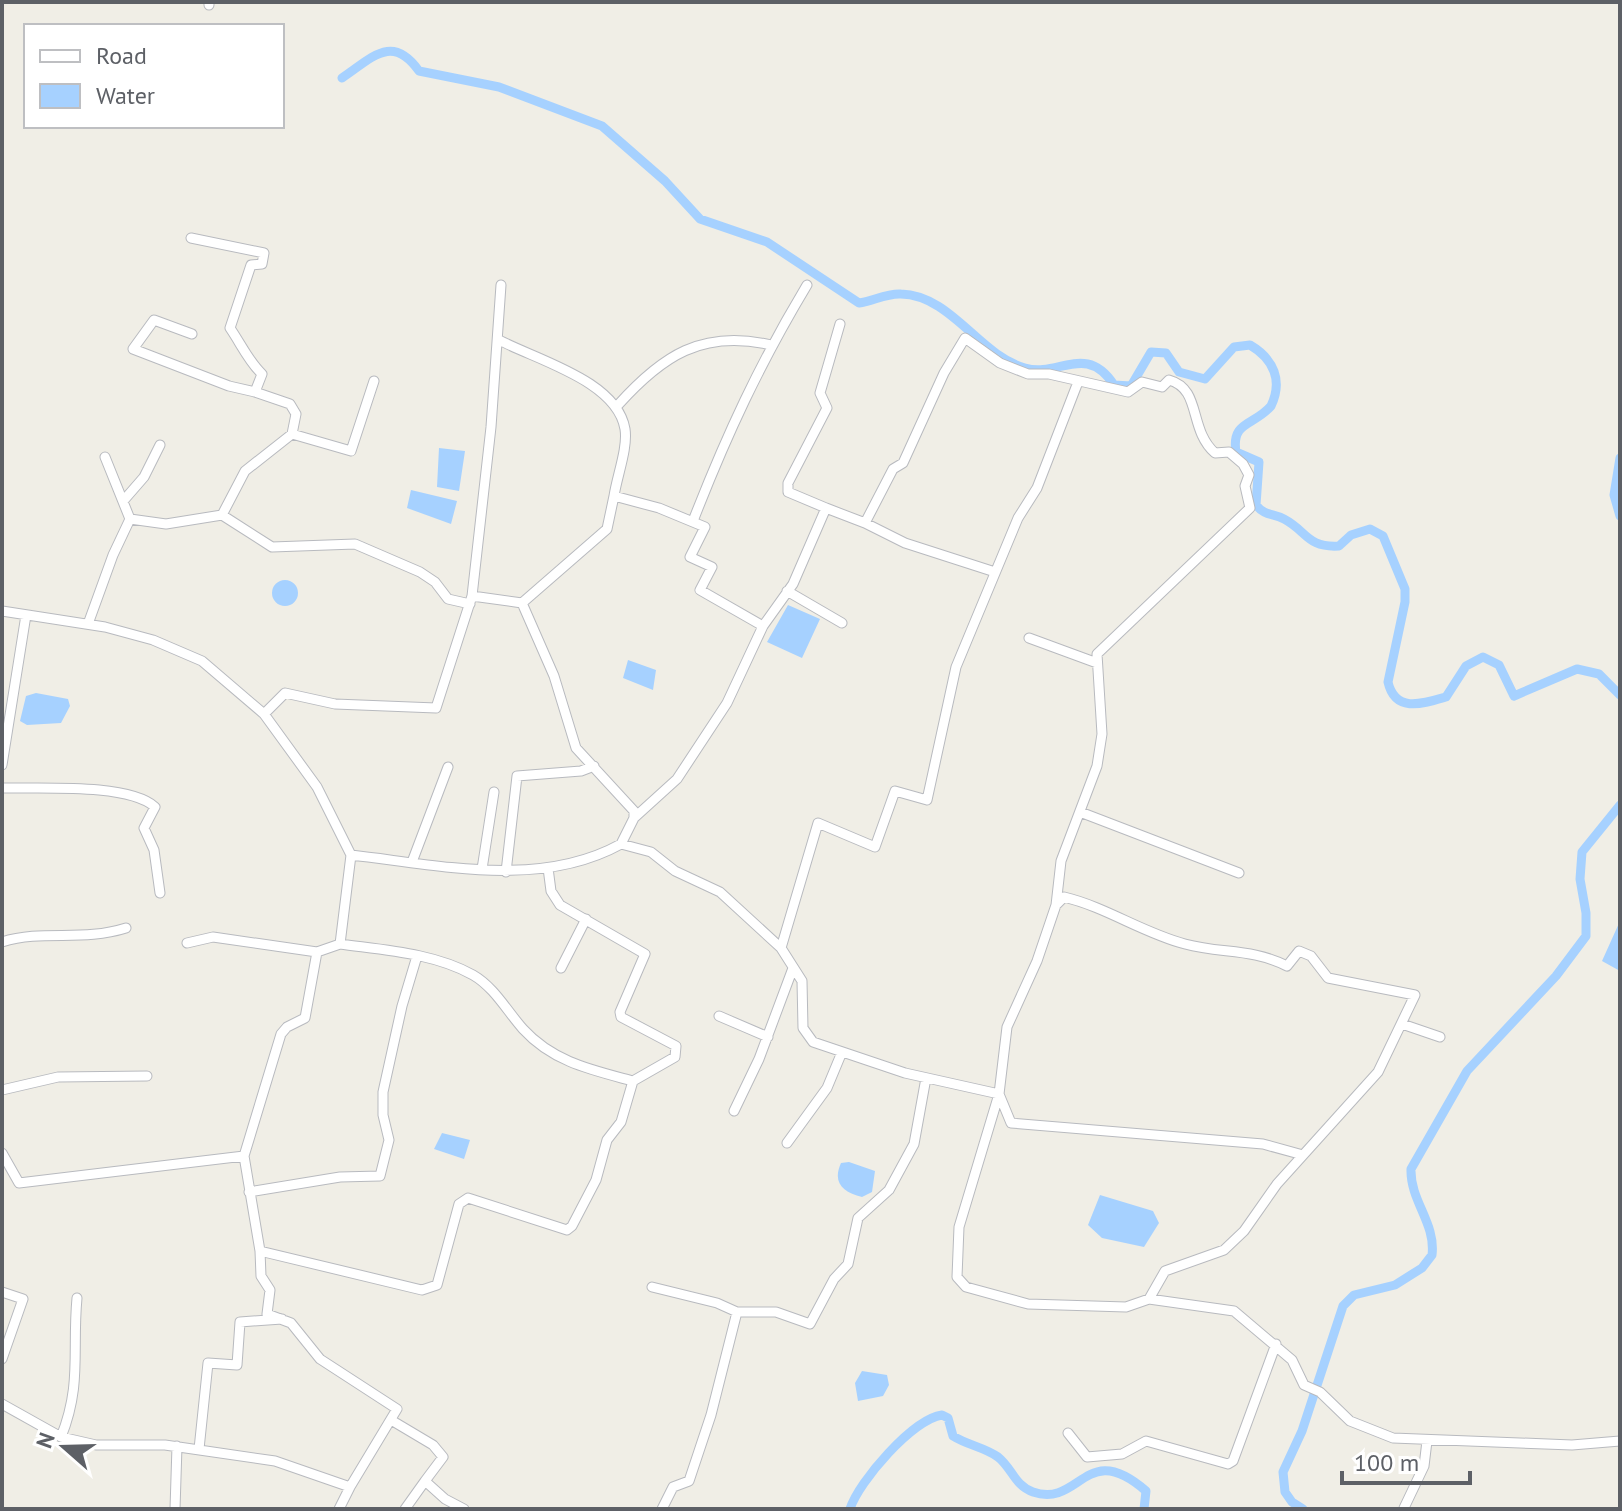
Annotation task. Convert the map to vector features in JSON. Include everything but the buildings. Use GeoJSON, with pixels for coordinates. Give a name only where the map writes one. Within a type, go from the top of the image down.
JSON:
{"type":"FeatureCollection","features":[{"type":"Feature","properties":{"kind":"street"},"geometry":{"type":"LineString","coordinates":[[191,238],[264,253],[262,264],[251,265],[230,328],[247,350],[252,365],[262,374],[255,392]]}},
{"type":"Feature","properties":{"kind":"street"},"geometry":{"type":"LineString","coordinates":[[264,714],[285,693],[335,704],[436,708],[471,600],[499,340],[501,285]]}},
{"type":"Feature","properties":{"kind":"street"},"geometry":{"type":"LineString","coordinates":[[693,521],[730,424],[771,345],[807,285]]}},
{"type":"Feature","properties":{"kind":"street"},"geometry":{"type":"LineString","coordinates":[[192,334],[154,320],[133,349],[229,386],[290,404],[296,414],[292,434],[245,471],[222,515]]}},
{"type":"Feature","properties":{"kind":"street"},"geometry":{"type":"LineString","coordinates":[[840,324],[820,393],[827,408],[788,483],[788,492],[905,543],[995,572]]}},
{"type":"Feature","properties":{"kind":"street"},"geometry":{"type":"LineString","coordinates":[[865,523],[893,469],[903,463],[944,373],[965,338],[987,355],[1017,370],[1128,392],[1142,382],[1162,387],[1169,380],[1175,382],[1186,391],[1194,406],[1196,427],[1206,445],[1215,453],[1229,452],[1243,464],[1249,475],[1245,486],[1250,508],[1097,654],[1102,734],[1097,766],[1061,861],[1056,905],[1037,961],[1007,1027],[999,1094],[959,1227],[957,1277],[966,1287],[1028,1304],[1126,1307],[1149,1299],[1234,1311],[1292,1360],[1304,1385],[1320,1392],[1350,1421],[1370,1431],[1427,1441],[1572,1445],[1620,1441]]}},
{"type":"Feature","properties":{"kind":"street"},"geometry":{"type":"LineString","coordinates":[[618,405],[666,359],[694,345],[745,339],[771,345]]}},
{"type":"Feature","properties":{"kind":"street"},"geometry":{"type":"LineString","coordinates":[[130,519],[166,524],[222,515],[272,547],[355,544],[420,572],[435,582],[448,599],[522,603],[607,529],[626,431],[618,405],[577,376],[499,340]]}},
{"type":"Feature","properties":{"kind":"street"},"geometry":{"type":"LineString","coordinates":[[292,434],[351,451],[374,381]]}},
{"type":"Feature","properties":{"kind":"street"},"geometry":{"type":"LineString","coordinates":[[781,948],[818,823],[875,847],[895,791],[927,800],[956,667],[1018,518],[1037,488],[1078,382]]}},
{"type":"Feature","properties":{"kind":"street"},"geometry":{"type":"LineString","coordinates":[[124,500],[144,477],[160,445]]}},
{"type":"Feature","properties":{"kind":"street"},"geometry":{"type":"LineString","coordinates":[[88,624],[130,519],[105,457]]}},
{"type":"Feature","properties":{"kind":"street"},"geometry":{"type":"LineString","coordinates":[[614,496],[705,527],[690,557],[712,567],[700,590],[763,626]]}},
{"type":"Feature","properties":{"kind":"street"},"geometry":{"type":"LineString","coordinates":[[351,855],[506,872],[548,868],[602,855],[621,844],[634,818],[677,779],[727,703],[763,626],[787,591],[826,508]]}},
{"type":"Feature","properties":{"kind":"street"},"geometry":{"type":"LineString","coordinates":[[787,591],[842,623]]}},
{"type":"Feature","properties":{"kind":"street"},"geometry":{"type":"LineString","coordinates":[[522,603],[554,676],[576,748],[630,804],[634,818]]}},
{"type":"Feature","properties":{"kind":"street"},"geometry":{"type":"LineString","coordinates":[[2,611],[88,624],[153,640],[202,661],[264,714],[317,787],[351,855],[340,944]]}},
{"type":"Feature","properties":{"kind":"street"},"geometry":{"type":"LineString","coordinates":[[2,765],[26,615]]}},
{"type":"Feature","properties":{"kind":"street"},"geometry":{"type":"LineString","coordinates":[[1029,638],[1097,663]]}},
{"type":"Feature","properties":{"kind":"street"},"geometry":{"type":"LineString","coordinates":[[506,872],[517,776],[581,771],[594,766]]}},
{"type":"Feature","properties":{"kind":"street"},"geometry":{"type":"LineString","coordinates":[[412,862],[448,767]]}},
{"type":"Feature","properties":{"kind":"street"},"geometry":{"type":"LineString","coordinates":[[2,788],[100,790],[143,796],[155,807],[144,828],[154,850],[160,893]]}},
{"type":"Feature","properties":{"kind":"street"},"geometry":{"type":"LineString","coordinates":[[482,869],[494,792]]}},
{"type":"Feature","properties":{"kind":"street"},"geometry":{"type":"LineString","coordinates":[[1080,812],[1239,873]]}},
{"type":"Feature","properties":{"kind":"street"},"geometry":{"type":"LineString","coordinates":[[621,844],[651,852],[675,871],[720,892],[781,948],[802,981],[803,1028],[813,1042],[926,1078],[999,1094]]}},
{"type":"Feature","properties":{"kind":"street"},"geometry":{"type":"LineString","coordinates":[[260,1251],[422,1290],[437,1285],[459,1204],[468,1198],[567,1230],[596,1180],[607,1140],[621,1122],[633,1081],[675,1057],[676,1046],[621,1017],[620,1012],[645,954],[554,900],[548,868]]}},
{"type":"Feature","properties":{"kind":"street"},"geometry":{"type":"LineString","coordinates":[[1056,905],[1064,897],[1189,946],[1263,954],[1287,966],[1299,951],[1311,956],[1328,978],[1415,995],[1378,1072],[1303,1155],[1234,1241],[1203,1260],[1181,1263],[1165,1271],[1149,1299]]}},
{"type":"Feature","properties":{"kind":"street"},"geometry":{"type":"LineString","coordinates":[[561,968],[586,919]]}},
{"type":"Feature","properties":{"kind":"street"},"geometry":{"type":"LineString","coordinates":[[2,942],[23,936],[91,937],[126,928]]}},
{"type":"Feature","properties":{"kind":"street"},"geometry":{"type":"LineString","coordinates":[[187,943],[213,937],[317,952],[340,944],[417,956],[473,975],[501,1000],[523,1029],[564,1062],[633,1081]]}},
{"type":"Feature","properties":{"kind":"street"},"geometry":{"type":"LineString","coordinates":[[317,952],[305,1018],[287,1027],[281,1034],[244,1156],[260,1251],[261,1276],[270,1290],[267,1314],[291,1323],[320,1359],[397,1409],[339,1509]]}},
{"type":"Feature","properties":{"kind":"street"},"geometry":{"type":"LineString","coordinates":[[249,1192],[340,1177],[380,1176],[389,1140],[383,1115],[383,1092],[402,1006],[417,956]]}},
{"type":"Feature","properties":{"kind":"street"},"geometry":{"type":"LineString","coordinates":[[734,1111],[768,1037],[793,968]]}},
{"type":"Feature","properties":{"kind":"street"},"geometry":{"type":"LineString","coordinates":[[719,1016],[768,1037]]}},
{"type":"Feature","properties":{"kind":"street"},"geometry":{"type":"LineString","coordinates":[[1402,1024],[1440,1037]]}},
{"type":"Feature","properties":{"kind":"street"},"geometry":{"type":"LineString","coordinates":[[787,1143],[827,1088],[842,1052]]}},
{"type":"Feature","properties":{"kind":"street"},"geometry":{"type":"LineString","coordinates":[[2,1090],[58,1077],[147,1076]]}},
{"type":"Feature","properties":{"kind":"street"},"geometry":{"type":"LineString","coordinates":[[652,1287],[737,1312],[776,1312],[810,1324],[834,1279],[848,1264],[858,1218],[889,1190],[914,1144],[926,1078]]}},
{"type":"Feature","properties":{"kind":"street"},"geometry":{"type":"LineString","coordinates":[[999,1094],[1011,1123],[1263,1144],[1303,1155]]}},
{"type":"Feature","properties":{"kind":"street"},"geometry":{"type":"LineString","coordinates":[[2,1153],[19,1183],[244,1156]]}},
{"type":"Feature","properties":{"kind":"street"},"geometry":{"type":"LineString","coordinates":[[2,1292],[23,1299],[2,1359]]}},
{"type":"Feature","properties":{"kind":"street"},"geometry":{"type":"LineString","coordinates":[[61,1437],[72,1409],[78,1367],[77,1298]]}},
{"type":"Feature","properties":{"kind":"street"},"geometry":{"type":"LineString","coordinates":[[662,1509],[673,1487],[689,1481],[711,1415],[737,1312]]}},
{"type":"Feature","properties":{"kind":"street"},"geometry":{"type":"LineString","coordinates":[[199,1449],[208,1363],[237,1365],[240,1322],[282,1319]]}},
{"type":"Feature","properties":{"kind":"street"},"geometry":{"type":"LineString","coordinates":[[1068,1433],[1087,1457],[1122,1454],[1146,1441],[1228,1464],[1233,1461],[1276,1344]]}},
{"type":"Feature","properties":{"kind":"street"},"geometry":{"type":"LineString","coordinates":[[2,1404],[61,1437],[96,1445],[177,1446],[275,1461],[350,1487]]}},
{"type":"Feature","properties":{"kind":"street"},"geometry":{"type":"LineString","coordinates":[[391,1420],[433,1445],[443,1457],[405,1509]]}},
{"type":"Feature","properties":{"kind":"street"},"geometry":{"type":"LineString","coordinates":[[1404,1508],[1424,1466],[1427,1441]]}},
{"type":"Feature","properties":{"kind":"street"},"geometry":{"type":"LineString","coordinates":[[175,1509],[177,1446]]}},
{"type":"Feature","properties":{"kind":"street"},"geometry":{"type":"LineString","coordinates":[[425,1481],[445,1499],[464,1509]]}},
{"type":"Feature","properties":{"kind":"water"},"geometry":{"type":"Polygon","coordinates":[[[439,448],[465,451],[459,491],[437,487],[439,448]]]}},
{"type":"Feature","properties":{"kind":"water"},"geometry":{"type":"Polygon","coordinates":[[[411,490],[457,501],[451,524],[407,508],[411,490]]]}},
{"type":"Feature","properties":{"kind":"water"},"geometry":{"type":"Polygon","coordinates":[[[285,580],[294,584],[298,593],[294,602],[285,606],[276,602],[272,593],[276,584],[285,580]]]}},
{"type":"Feature","properties":{"kind":"water"},"geometry":{"type":"Polygon","coordinates":[[[788,605],[820,619],[802,658],[767,642],[788,605]]]}},
{"type":"Feature","properties":{"kind":"water"},"geometry":{"type":"Polygon","coordinates":[[[628,660],[656,670],[653,690],[623,678],[628,660]]]}},
{"type":"Feature","properties":{"kind":"water"},"geometry":{"type":"Polygon","coordinates":[[[36,693],[68,699],[70,706],[61,723],[27,725],[20,721],[26,696],[36,693]]]}},
{"type":"Feature","properties":{"kind":"water"},"geometry":{"type":"Polygon","coordinates":[[[1620,921],[1620,971],[1602,961],[1620,921]]]}},
{"type":"Feature","properties":{"kind":"water"},"geometry":{"type":"Polygon","coordinates":[[[442,1133],[470,1140],[464,1159],[434,1149],[442,1133]]]}},
{"type":"Feature","properties":{"kind":"water"},"geometry":{"type":"Polygon","coordinates":[[[849,1162],[875,1171],[872,1192],[862,1197],[841,1186],[838,1176],[841,1163],[849,1162]]]}},
{"type":"Feature","properties":{"kind":"water"},"geometry":{"type":"Polygon","coordinates":[[[1100,1195],[1153,1211],[1159,1223],[1144,1247],[1102,1238],[1088,1225],[1100,1195]]]}},
{"type":"Feature","properties":{"kind":"water"},"geometry":{"type":"Polygon","coordinates":[[[862,1371],[887,1375],[889,1385],[883,1396],[858,1401],[855,1383],[862,1371]]]}},
{"type":"Feature","properties":{"kind":"waterway"},"geometry":{"type":"LineString","coordinates":[[342,78],[372,57],[391,51],[400,53],[419,71],[499,87],[602,126],[665,181],[700,219],[767,242],[859,303],[901,294],[935,304],[994,352],[1025,368],[1049,369],[1082,363],[1103,372],[1114,385],[1131,386],[1151,352],[1166,353],[1179,372],[1205,379],[1234,347],[1250,345],[1265,357],[1276,379],[1271,406],[1240,429],[1235,442],[1236,452],[1259,462],[1256,505],[1266,513],[1292,524],[1314,542],[1328,546],[1339,546],[1351,535],[1370,529],[1383,536],[1405,589],[1388,682],[1397,698],[1419,704],[1446,697],[1466,666],[1483,657],[1499,665],[1514,696],[1577,669],[1599,674],[1620,695]]}},
{"type":"Feature","properties":{"kind":"waterway"},"geometry":{"type":"LineString","coordinates":[[1620,458],[1614,495],[1620,516]]}},
{"type":"Feature","properties":{"kind":"waterway"},"geometry":{"type":"LineString","coordinates":[[1303,1509],[1292,1502],[1285,1492],[1283,1472],[1302,1431],[1343,1306],[1354,1295],[1395,1285],[1422,1268],[1432,1255],[1430,1233],[1414,1191],[1411,1169],[1467,1071],[1556,976],[1586,936],[1586,913],[1580,879],[1582,852],[1620,805]]}},
{"type":"Feature","properties":{"kind":"waterway"},"geometry":{"type":"LineString","coordinates":[[850,1509],[864,1483],[888,1453],[917,1427],[942,1415],[948,1418],[953,1436],[998,1457],[1018,1481],[1033,1492],[1049,1494],[1062,1491],[1096,1472],[1109,1471],[1126,1476],[1146,1491],[1144,1509]]}}]}
